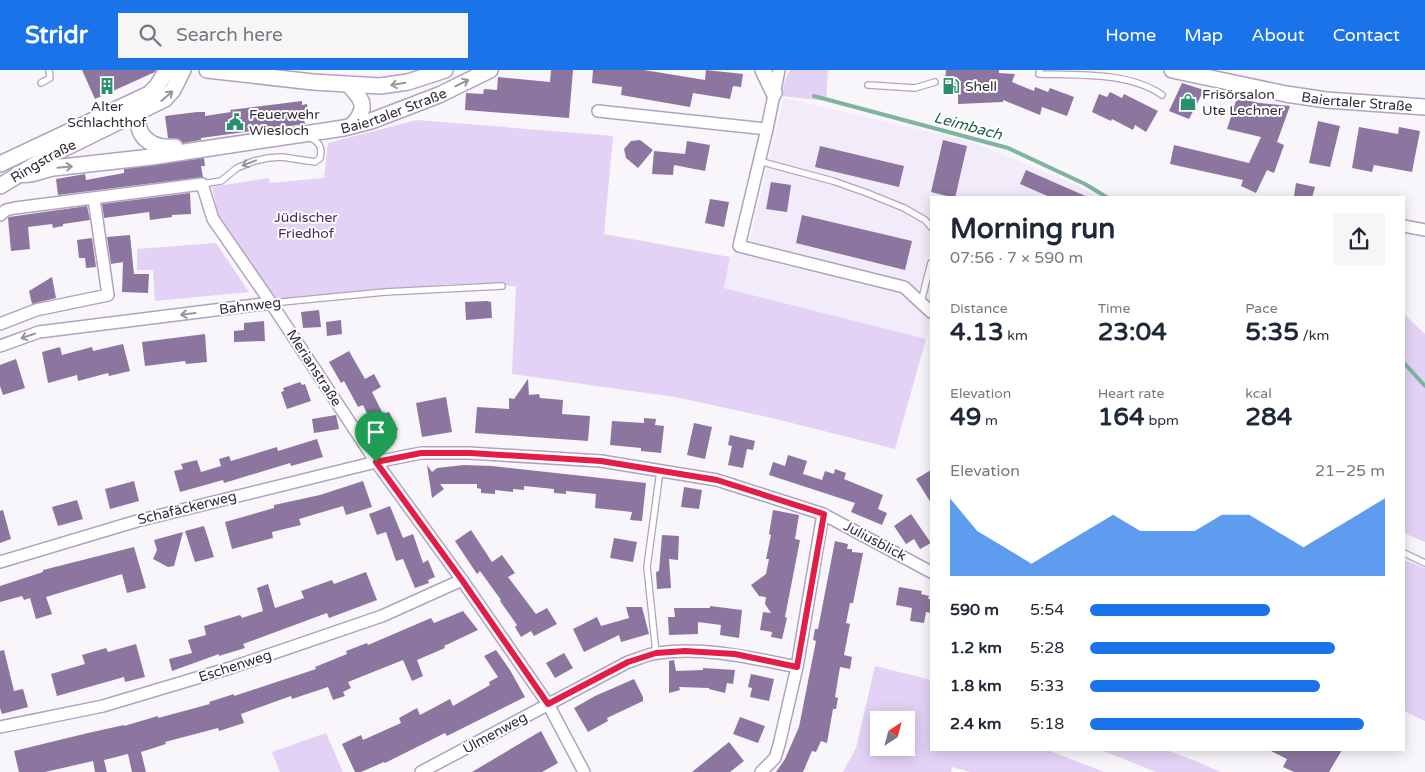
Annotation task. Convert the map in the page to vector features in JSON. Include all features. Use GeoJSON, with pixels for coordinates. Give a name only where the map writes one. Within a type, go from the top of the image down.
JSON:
{"type":"FeatureCollection","features":[{"type":"Feature","properties":{"kind":"main road"},"geometry":{"type":"LineString","coordinates":[[165,74],[182,70]]}},
{"type":"Feature","properties":{"kind":"main road","name":"Ringstraße"},"geometry":{"type":"LineString","coordinates":[[18,174],[51,155],[165,99],[173,90],[182,70]]}},
{"type":"Feature","properties":{"kind":"main road","name":"Baiertaler Straße"},"geometry":{"type":"LineString","coordinates":[[207,70],[349,85],[380,86],[408,82],[445,70]]}},
{"type":"Feature","properties":{"kind":"main road","name":"Baiertaler Straße"},"geometry":{"type":"LineString","coordinates":[[234,144],[301,135],[371,121],[439,95],[490,70]]}},
{"type":"Feature","properties":{"kind":"main road"},"geometry":{"type":"LineString","coordinates":[[763,70],[774,93]]}},
{"type":"Feature","properties":{"kind":"main road","name":"Baiertaler Straße"},"geometry":{"type":"LineString","coordinates":[[1172,70],[1286,94],[1326,100],[1425,107]]}},
{"type":"Feature","properties":{"kind":"main road","name":"Ringstraße"},"geometry":{"type":"LineString","coordinates":[[0,164],[149,94],[165,74]]}},
{"type":"Feature","properties":{"kind":"main road"},"geometry":{"type":"LineString","coordinates":[[349,85],[359,96],[363,108],[362,114],[352,126]]}},
{"type":"Feature","properties":{"kind":"main road"},"geometry":{"type":"LineString","coordinates":[[149,94],[140,111],[138,122],[141,132],[149,142],[158,147],[234,144]]}},
{"type":"Feature","properties":{"kind":"main road"},"geometry":{"type":"LineString","coordinates":[[0,186],[18,174],[29,176],[44,170],[161,156],[234,144]]}},
{"type":"Feature","properties":{"kind":"street"},"geometry":{"type":"LineString","coordinates":[[779,70],[739,246],[904,287],[930,311]]}},
{"type":"Feature","properties":{"kind":"street"},"geometry":{"type":"LineString","coordinates":[[598,111],[767,128]]}},
{"type":"Feature","properties":{"kind":"street","name":"Ringstraße"},"geometry":{"type":"LineString","coordinates":[[18,174],[24,153]]}},
{"type":"Feature","properties":{"kind":"street"},"geometry":{"type":"LineString","coordinates":[[3,212],[202,184]]}},
{"type":"Feature","properties":{"kind":"street","name":"Merianstraße"},"geometry":{"type":"LineString","coordinates":[[202,184],[213,219],[376,462],[462,580],[548,704],[584,772]]}},
{"type":"Feature","properties":{"kind":"street"},"geometry":{"type":"LineString","coordinates":[[0,324],[36,310],[108,295],[94,198]]}},
{"type":"Feature","properties":{"kind":"street"},"geometry":{"type":"LineString","coordinates":[[1405,226],[1425,230]]}},
{"type":"Feature","properties":{"kind":"street","name":"Bahnweg"},"geometry":{"type":"LineString","coordinates":[[0,346],[39,332],[271,303]]}},
{"type":"Feature","properties":{"kind":"street","name":"Juliusblick"},"geometry":{"type":"LineString","coordinates":[[376,462],[421,453],[470,453],[601,461],[717,480],[824,514],[930,571]]}},
{"type":"Feature","properties":{"kind":"street","name":"Schafäckerweg"},"geometry":{"type":"LineString","coordinates":[[0,562],[137,520],[376,462]]}},
{"type":"Feature","properties":{"kind":"street"},"geometry":{"type":"LineString","coordinates":[[761,772],[775,758],[779,745],[797,667],[824,514]]}},
{"type":"Feature","properties":{"kind":"street","name":"Eschenweg"},"geometry":{"type":"LineString","coordinates":[[0,727],[103,706],[230,668],[382,616],[462,580]]}},
{"type":"Feature","properties":{"kind":"street","name":"Ulmenweg"},"geometry":{"type":"LineString","coordinates":[[421,772],[628,662],[656,653],[685,651],[735,654],[797,667]]}},
{"type":"Feature","properties":{"kind":"lane"},"geometry":{"type":"LineString","coordinates":[[41,83],[50,78],[49,70]]}},
{"type":"Feature","properties":{"kind":"lane"},"geometry":{"type":"LineString","coordinates":[[1040,70],[1039,74],[1115,78],[1152,88],[1162,95]]}},
{"type":"Feature","properties":{"kind":"lane"},"geometry":{"type":"LineString","coordinates":[[868,85],[915,88],[936,82]]}},
{"type":"Feature","properties":{"kind":"lane"},"geometry":{"type":"LineString","coordinates":[[202,184],[221,181],[237,168],[268,158],[282,157],[315,162],[320,158],[321,146],[313,139],[301,135]]}},
{"type":"Feature","properties":{"kind":"lane"},"geometry":{"type":"LineString","coordinates":[[759,162],[833,181],[867,193],[904,208],[925,220],[930,226]]}},
{"type":"Feature","properties":{"kind":"lane"},"geometry":{"type":"LineString","coordinates":[[921,302],[930,266]]}},
{"type":"Feature","properties":{"kind":"lane","name":"Bahnweg"},"geometry":{"type":"LineString","coordinates":[[271,303],[385,292],[502,286]]}},
{"type":"Feature","properties":{"kind":"lane"},"geometry":{"type":"LineString","coordinates":[[656,653],[647,567],[660,471]]}},
{"type":"Feature","properties":{"kind":"lane"},"geometry":{"type":"LineString","coordinates":[[1405,553],[1425,563]]}},
{"type":"Feature","properties":{"kind":"shaded area"},"geometry":{"type":"Polygon","coordinates":[[[784,98],[969,141],[1069,182],[1096,196],[930,196],[930,324],[926,339],[724,288],[730,257],[750,239],[784,98]]]}},
{"type":"Feature","properties":{"kind":"green space"},"geometry":{"type":"Polygon","coordinates":[[[790,70],[828,70],[826,101],[781,96],[790,70]]]}},
{"type":"Feature","properties":{"kind":"green space","name":"Jüdischer Friedhof"},"geometry":{"type":"Polygon","coordinates":[[[417,120],[613,136],[604,234],[730,257],[724,288],[926,339],[895,449],[772,418],[675,397],[512,374],[516,286],[448,284],[281,306],[218,215],[212,187],[268,178],[270,183],[324,178],[328,143],[417,120]]]}},
{"type":"Feature","properties":{"kind":"green space"},"geometry":{"type":"Polygon","coordinates":[[[216,243],[249,292],[155,301],[153,270],[137,270],[137,249],[216,243]]]}},
{"type":"Feature","properties":{"kind":"green space"},"geometry":{"type":"Polygon","coordinates":[[[1405,315],[1425,334],[1425,542],[1405,533],[1405,315]]]}},
{"type":"Feature","properties":{"kind":"green space"},"geometry":{"type":"Polygon","coordinates":[[[1405,560],[1425,568],[1425,721],[1405,711],[1405,560]]]}},
{"type":"Feature","properties":{"kind":"green space"},"geometry":{"type":"Polygon","coordinates":[[[875,666],[930,680],[930,751],[1050,751],[1104,772],[970,772],[952,767],[951,772],[843,772],[856,748],[875,666]]]}},
{"type":"Feature","properties":{"kind":"green space"},"geometry":{"type":"Polygon","coordinates":[[[326,733],[343,772],[280,772],[272,752],[326,733]]]}},
{"type":"Feature","properties":{"kind":"green space"},"geometry":{"type":"Polygon","coordinates":[[[1104,751],[1169,751],[1220,772],[1156,772],[1104,751]]]}},
{"type":"Feature","properties":{"kind":"building","name":"Alter Schlachthof"},"geometry":{"type":"Polygon","coordinates":[[[82,70],[156,70],[95,99],[82,70]]]}},
{"type":"Feature","properties":{"kind":"building"},"geometry":{"type":"Polygon","coordinates":[[[551,70],[573,70],[569,118],[465,110],[466,93],[483,94],[484,89],[497,90],[498,77],[550,82],[551,70]]]}},
{"type":"Feature","properties":{"kind":"building"},"geometry":{"type":"Polygon","coordinates":[[[593,70],[644,70],[705,80],[706,70],[743,74],[741,87],[733,86],[730,99],[693,93],[690,107],[621,95],[622,87],[592,83],[593,70]]]}},
{"type":"Feature","properties":{"kind":"building"},"geometry":{"type":"Polygon","coordinates":[[[946,70],[999,70],[999,73],[1015,74],[1012,82],[1034,91],[1035,87],[1048,92],[1050,88],[1074,97],[1067,116],[1042,107],[1040,115],[1003,100],[1003,102],[958,104],[958,91],[944,92],[946,70]]]}},
{"type":"Feature","properties":{"kind":"building"},"geometry":{"type":"Polygon","coordinates":[[[1182,83],[1204,90],[1189,119],[1169,111],[1182,83]]]}},
{"type":"Feature","properties":{"kind":"building"},"geometry":{"type":"Polygon","coordinates":[[[1110,92],[1122,98],[1124,94],[1158,111],[1146,132],[1135,125],[1133,130],[1112,119],[1111,121],[1092,112],[1099,94],[1107,97],[1110,92]]]}},
{"type":"Feature","properties":{"kind":"building"},"geometry":{"type":"Polygon","coordinates":[[[1237,98],[1259,103],[1290,106],[1277,142],[1284,145],[1274,173],[1267,170],[1256,193],[1241,186],[1243,180],[1170,164],[1174,145],[1249,163],[1261,137],[1227,129],[1237,98]]]}},
{"type":"Feature","properties":{"kind":"building","name":"Feuerwehr Wiesloch"},"geometry":{"type":"Polygon","coordinates":[[[302,101],[302,105],[307,104],[309,119],[304,120],[305,124],[201,138],[201,140],[183,143],[179,139],[168,138],[165,116],[205,112],[205,116],[231,112],[230,110],[302,101]]]}},
{"type":"Feature","properties":{"kind":"building"},"geometry":{"type":"Polygon","coordinates":[[[1318,121],[1340,126],[1330,167],[1309,163],[1318,121]]]}},
{"type":"Feature","properties":{"kind":"building"},"geometry":{"type":"Polygon","coordinates":[[[1359,127],[1398,134],[1399,127],[1420,131],[1412,172],[1374,165],[1372,172],[1352,168],[1359,127]]]}},
{"type":"Feature","properties":{"kind":"building"},"geometry":{"type":"Polygon","coordinates":[[[640,140],[653,150],[638,168],[626,158],[624,149],[631,141],[640,140]]]}},
{"type":"Feature","properties":{"kind":"building"},"geometry":{"type":"Polygon","coordinates":[[[943,140],[967,146],[955,196],[931,192],[943,140]]]}},
{"type":"Feature","properties":{"kind":"building"},"geometry":{"type":"Polygon","coordinates":[[[687,141],[710,145],[705,171],[674,165],[673,175],[652,174],[654,151],[685,154],[687,141]]]}},
{"type":"Feature","properties":{"kind":"building"},"geometry":{"type":"Polygon","coordinates":[[[820,146],[904,166],[899,187],[815,167],[820,146]]]}},
{"type":"Feature","properties":{"kind":"building"},"geometry":{"type":"Polygon","coordinates":[[[204,158],[205,166],[201,166],[203,177],[58,195],[56,179],[85,174],[86,180],[124,173],[124,169],[204,158]]]}},
{"type":"Feature","properties":{"kind":"building"},"geometry":{"type":"Polygon","coordinates":[[[1026,170],[1085,196],[1047,196],[1020,184],[1026,170]]]}},
{"type":"Feature","properties":{"kind":"building"},"geometry":{"type":"Polygon","coordinates":[[[771,182],[791,185],[787,212],[766,209],[771,182]]]}},
{"type":"Feature","properties":{"kind":"building"},"geometry":{"type":"Polygon","coordinates":[[[1296,183],[1315,187],[1313,196],[1294,196],[1296,183]]]}},
{"type":"Feature","properties":{"kind":"building"},"geometry":{"type":"Polygon","coordinates":[[[190,193],[191,214],[172,215],[172,217],[150,220],[149,212],[104,218],[102,204],[190,193]]]}},
{"type":"Feature","properties":{"kind":"building"},"geometry":{"type":"Polygon","coordinates":[[[710,199],[729,202],[724,227],[705,223],[710,199]]]}},
{"type":"Feature","properties":{"kind":"building"},"geometry":{"type":"Polygon","coordinates":[[[87,206],[90,220],[63,224],[63,226],[53,228],[52,224],[28,227],[30,249],[11,251],[9,217],[87,206]]]}},
{"type":"Feature","properties":{"kind":"building"},"geometry":{"type":"Polygon","coordinates":[[[802,215],[912,241],[905,270],[796,243],[802,215]]]}},
{"type":"Feature","properties":{"kind":"building"},"geometry":{"type":"Polygon","coordinates":[[[130,235],[134,274],[149,274],[148,293],[122,292],[123,262],[111,264],[107,237],[130,235]]]}},
{"type":"Feature","properties":{"kind":"building"},"geometry":{"type":"Polygon","coordinates":[[[92,238],[96,267],[86,268],[85,258],[79,258],[77,240],[92,238]]]}},
{"type":"Feature","properties":{"kind":"building"},"geometry":{"type":"Polygon","coordinates":[[[52,277],[56,298],[32,304],[29,291],[52,277]]]}},
{"type":"Feature","properties":{"kind":"building"},"geometry":{"type":"Polygon","coordinates":[[[465,302],[491,302],[492,318],[466,320],[465,302]]]}},
{"type":"Feature","properties":{"kind":"building"},"geometry":{"type":"Polygon","coordinates":[[[319,310],[321,327],[303,328],[301,312],[319,310]]]}},
{"type":"Feature","properties":{"kind":"building"},"geometry":{"type":"Polygon","coordinates":[[[341,320],[342,334],[327,336],[326,322],[341,320]]]}},
{"type":"Feature","properties":{"kind":"building"},"geometry":{"type":"Polygon","coordinates":[[[264,321],[265,341],[234,342],[234,331],[244,330],[244,323],[264,321]]]}},
{"type":"Feature","properties":{"kind":"building"},"geometry":{"type":"Polygon","coordinates":[[[205,334],[207,362],[186,364],[185,361],[145,366],[142,342],[205,334]]]}},
{"type":"Feature","properties":{"kind":"building"},"geometry":{"type":"Polygon","coordinates":[[[123,344],[130,371],[109,376],[108,373],[78,381],[77,375],[48,383],[42,352],[60,347],[62,355],[92,347],[93,351],[123,344]]]}},
{"type":"Feature","properties":{"kind":"building"},"geometry":{"type":"Polygon","coordinates":[[[349,351],[365,379],[374,374],[381,387],[372,392],[383,414],[389,412],[398,430],[395,432],[397,438],[385,443],[382,437],[379,439],[363,405],[358,407],[344,381],[341,383],[329,362],[349,351]]]}},
{"type":"Feature","properties":{"kind":"building"},"geometry":{"type":"Polygon","coordinates":[[[16,359],[25,388],[3,395],[0,386],[0,365],[16,359]]]}},
{"type":"Feature","properties":{"kind":"building"},"geometry":{"type":"Polygon","coordinates":[[[528,379],[529,395],[539,394],[540,398],[563,400],[562,414],[590,416],[588,441],[475,433],[477,407],[509,409],[509,398],[514,399],[528,379]]]}},
{"type":"Feature","properties":{"kind":"building"},"geometry":{"type":"Polygon","coordinates":[[[300,382],[302,385],[305,384],[311,401],[287,409],[281,392],[284,391],[283,388],[300,382]]]}},
{"type":"Feature","properties":{"kind":"building"},"geometry":{"type":"Polygon","coordinates":[[[446,397],[452,432],[422,437],[416,403],[446,397]]]}},
{"type":"Feature","properties":{"kind":"building"},"geometry":{"type":"Polygon","coordinates":[[[336,415],[339,429],[314,433],[312,419],[336,415]]]}},
{"type":"Feature","properties":{"kind":"building"},"geometry":{"type":"Polygon","coordinates":[[[644,418],[656,419],[655,425],[664,426],[661,453],[641,451],[641,448],[610,445],[612,421],[644,423],[644,418]]]}},
{"type":"Feature","properties":{"kind":"building"},"geometry":{"type":"Polygon","coordinates":[[[694,423],[712,427],[705,459],[687,455],[694,423]]]}},
{"type":"Feature","properties":{"kind":"building"},"geometry":{"type":"Polygon","coordinates":[[[730,435],[755,441],[753,450],[747,449],[743,468],[728,465],[732,446],[728,445],[730,435]]]}},
{"type":"Feature","properties":{"kind":"building"},"geometry":{"type":"Polygon","coordinates":[[[317,439],[323,457],[291,466],[290,463],[224,483],[223,480],[180,492],[174,471],[183,469],[181,464],[197,460],[201,472],[221,466],[219,459],[229,456],[231,461],[277,447],[278,451],[317,439]]]}},
{"type":"Feature","properties":{"kind":"building"},"geometry":{"type":"Polygon","coordinates":[[[788,455],[807,461],[803,474],[822,480],[825,471],[834,474],[835,469],[846,473],[844,479],[883,495],[878,509],[887,513],[882,525],[851,512],[855,503],[769,475],[773,462],[785,466],[788,455]]]}},
{"type":"Feature","properties":{"kind":"building"},"geometry":{"type":"Polygon","coordinates":[[[427,465],[432,472],[437,468],[464,465],[492,466],[646,483],[642,521],[630,520],[632,512],[595,508],[596,494],[566,491],[566,494],[554,493],[554,489],[524,486],[524,490],[513,489],[513,492],[495,490],[495,494],[481,493],[481,489],[477,488],[477,484],[440,484],[444,489],[432,498],[427,465]]]}},
{"type":"Feature","properties":{"kind":"building"},"geometry":{"type":"Polygon","coordinates":[[[930,471],[930,501],[916,479],[930,471]]]}},
{"type":"Feature","properties":{"kind":"building"},"geometry":{"type":"Polygon","coordinates":[[[134,481],[139,501],[110,509],[105,489],[134,481]]]}},
{"type":"Feature","properties":{"kind":"building"},"geometry":{"type":"Polygon","coordinates":[[[363,481],[372,507],[346,515],[343,506],[299,519],[301,525],[272,532],[273,538],[232,549],[225,522],[274,508],[274,505],[320,495],[363,481]]]}},
{"type":"Feature","properties":{"kind":"building"},"geometry":{"type":"Polygon","coordinates":[[[684,487],[702,490],[699,509],[681,507],[684,487]]]}},
{"type":"Feature","properties":{"kind":"building"},"geometry":{"type":"Polygon","coordinates":[[[77,500],[83,519],[58,526],[52,507],[77,500]]]}},
{"type":"Feature","properties":{"kind":"building"},"geometry":{"type":"Polygon","coordinates":[[[390,506],[403,538],[413,534],[423,563],[428,560],[435,577],[428,580],[429,583],[415,588],[403,559],[396,561],[386,532],[377,535],[369,514],[390,506]]]}},
{"type":"Feature","properties":{"kind":"building"},"geometry":{"type":"Polygon","coordinates":[[[3,510],[11,539],[0,543],[0,511],[3,510]]]}},
{"type":"Feature","properties":{"kind":"building"},"geometry":{"type":"Polygon","coordinates":[[[773,510],[799,515],[795,539],[800,540],[782,639],[771,637],[772,632],[760,630],[763,612],[771,613],[765,604],[766,597],[759,596],[751,585],[766,574],[769,559],[766,559],[771,535],[769,534],[773,510]]]}},
{"type":"Feature","properties":{"kind":"building"},"geometry":{"type":"Polygon","coordinates":[[[911,514],[930,544],[920,549],[914,539],[906,544],[894,526],[911,514]]]}},
{"type":"Feature","properties":{"kind":"building"},"geometry":{"type":"Polygon","coordinates":[[[204,526],[214,557],[195,562],[185,531],[204,526]]]}},
{"type":"Feature","properties":{"kind":"building"},"geometry":{"type":"Polygon","coordinates":[[[471,530],[492,562],[502,555],[515,573],[508,577],[536,614],[547,608],[557,624],[534,636],[531,631],[521,637],[515,627],[517,625],[501,600],[480,571],[477,574],[455,541],[471,530]]]}},
{"type":"Feature","properties":{"kind":"building"},"geometry":{"type":"Polygon","coordinates":[[[183,532],[174,566],[168,567],[153,559],[157,550],[154,540],[183,532]]]}},
{"type":"Feature","properties":{"kind":"building"},"geometry":{"type":"Polygon","coordinates":[[[662,535],[679,536],[678,560],[669,559],[671,588],[657,589],[656,572],[659,571],[662,535]]]}},
{"type":"Feature","properties":{"kind":"building"},"geometry":{"type":"Polygon","coordinates":[[[614,538],[637,542],[633,562],[610,558],[614,538]]]}},
{"type":"Feature","properties":{"kind":"building"},"geometry":{"type":"Polygon","coordinates":[[[835,541],[848,544],[847,549],[852,549],[852,552],[863,553],[853,603],[850,603],[846,623],[850,624],[844,655],[852,657],[850,669],[840,667],[835,697],[838,698],[836,709],[833,709],[827,743],[821,741],[816,752],[812,751],[803,772],[776,772],[785,759],[799,727],[816,641],[813,640],[815,629],[818,629],[835,541]]]}},
{"type":"Feature","properties":{"kind":"building"},"geometry":{"type":"Polygon","coordinates":[[[134,547],[146,588],[127,593],[122,574],[46,597],[52,614],[36,619],[30,598],[24,600],[22,596],[0,602],[0,586],[43,572],[43,570],[134,547]]]}},
{"type":"Feature","properties":{"kind":"building"},"geometry":{"type":"Polygon","coordinates":[[[366,572],[377,600],[329,618],[327,613],[243,644],[245,648],[219,656],[219,654],[172,671],[169,659],[192,653],[188,640],[206,635],[204,626],[240,615],[242,618],[263,611],[257,588],[268,584],[275,608],[304,598],[301,591],[332,580],[334,584],[366,572]]]}},
{"type":"Feature","properties":{"kind":"building"},"geometry":{"type":"Polygon","coordinates":[[[899,587],[922,591],[921,594],[929,596],[930,613],[926,612],[924,623],[910,621],[912,608],[896,605],[899,587]]]}},
{"type":"Feature","properties":{"kind":"building"},"geometry":{"type":"Polygon","coordinates":[[[710,606],[742,610],[739,638],[720,635],[721,625],[698,622],[698,634],[669,635],[668,617],[675,617],[674,608],[710,608],[710,606]]]}},
{"type":"Feature","properties":{"kind":"building"},"geometry":{"type":"Polygon","coordinates":[[[626,607],[642,607],[649,634],[621,642],[619,635],[584,652],[573,629],[597,617],[601,626],[629,618],[626,607]]]}},
{"type":"Feature","properties":{"kind":"building"},"geometry":{"type":"Polygon","coordinates":[[[463,611],[478,630],[444,646],[445,648],[417,660],[423,676],[412,681],[403,660],[348,682],[351,688],[343,692],[345,696],[333,700],[328,687],[292,699],[291,696],[241,714],[244,723],[219,731],[218,728],[165,742],[166,744],[141,752],[146,772],[132,772],[128,754],[104,760],[107,772],[95,772],[93,761],[45,772],[19,772],[14,751],[210,704],[209,702],[234,694],[234,696],[316,669],[315,667],[347,654],[346,651],[367,643],[368,645],[431,618],[434,623],[463,611]]]}},
{"type":"Feature","properties":{"kind":"building"},"geometry":{"type":"Polygon","coordinates":[[[136,644],[145,677],[125,682],[124,677],[57,696],[51,674],[85,664],[82,655],[106,648],[108,652],[136,644]]]}},
{"type":"Feature","properties":{"kind":"building"},"geometry":{"type":"Polygon","coordinates":[[[4,650],[14,691],[23,689],[28,707],[2,714],[0,708],[0,651],[4,650]]]}},
{"type":"Feature","properties":{"kind":"building"},"geometry":{"type":"Polygon","coordinates":[[[496,650],[525,697],[447,736],[445,733],[385,763],[361,772],[355,772],[342,744],[361,735],[363,740],[401,723],[399,718],[417,708],[420,715],[450,699],[453,706],[490,685],[489,682],[498,677],[484,656],[496,650]]]}},
{"type":"Feature","properties":{"kind":"building"},"geometry":{"type":"Polygon","coordinates":[[[564,653],[573,668],[555,678],[546,663],[564,653]]]}},
{"type":"Feature","properties":{"kind":"building"},"geometry":{"type":"Polygon","coordinates":[[[674,660],[676,671],[703,670],[703,668],[735,670],[733,684],[727,683],[725,693],[709,688],[679,687],[680,690],[669,693],[669,661],[674,660]]]}},
{"type":"Feature","properties":{"kind":"building"},"geometry":{"type":"Polygon","coordinates":[[[751,674],[774,679],[769,701],[750,697],[752,688],[748,687],[751,674]]]}},
{"type":"Feature","properties":{"kind":"building"},"geometry":{"type":"Polygon","coordinates":[[[634,679],[643,697],[643,701],[607,718],[608,721],[588,732],[574,708],[595,696],[634,679]]]}},
{"type":"Feature","properties":{"kind":"building"},"geometry":{"type":"Polygon","coordinates":[[[740,717],[765,726],[758,743],[733,734],[740,717]]]}},
{"type":"Feature","properties":{"kind":"building"},"geometry":{"type":"Polygon","coordinates":[[[541,731],[558,763],[542,772],[472,772],[541,731]]]}},
{"type":"Feature","properties":{"kind":"building"},"geometry":{"type":"Polygon","coordinates":[[[729,742],[744,761],[730,772],[692,772],[729,742]]]}},
{"type":"Feature","properties":{"kind":"building"},"geometry":{"type":"Polygon","coordinates":[[[1271,751],[1341,751],[1329,772],[1294,772],[1283,767],[1287,759],[1271,751]]]}},
{"type":"Feature","properties":{"kind":"waterway","name":"Leimbach"},"geometry":{"type":"LineString","coordinates":[[814,96],[1008,148],[1085,184],[1105,196]]}},
{"type":"Feature","properties":{"kind":"waterway","name":"Leimbach"},"geometry":{"type":"LineString","coordinates":[[1405,364],[1425,386]]}},
{"type":"Feature","properties":{"kind":"place","name":"Alter Schlachthof"},"geometry":{"type":"Point","coordinates":[107,86]}},
{"type":"Feature","properties":{"kind":"place","name":"Shell"},"geometry":{"type":"Point","coordinates":[951,86]}},
{"type":"Feature","properties":{"kind":"place","name":"Frisörsalon Ute Lechner"},"geometry":{"type":"Point","coordinates":[1188,102]}},
{"type":"Feature","properties":{"kind":"place","name":"Feuerwehr Wiesloch"},"geometry":{"type":"Point","coordinates":[235,122]}},
{"type":"Feature","properties":{"kind":"route"},"geometry":{"type":"LineString","coordinates":[[421,453],[470,453],[601,461],[717,480],[824,514],[797,667],[735,654],[685,651],[656,653],[628,662],[548,704],[462,580],[376,462],[421,453]]}}]}
